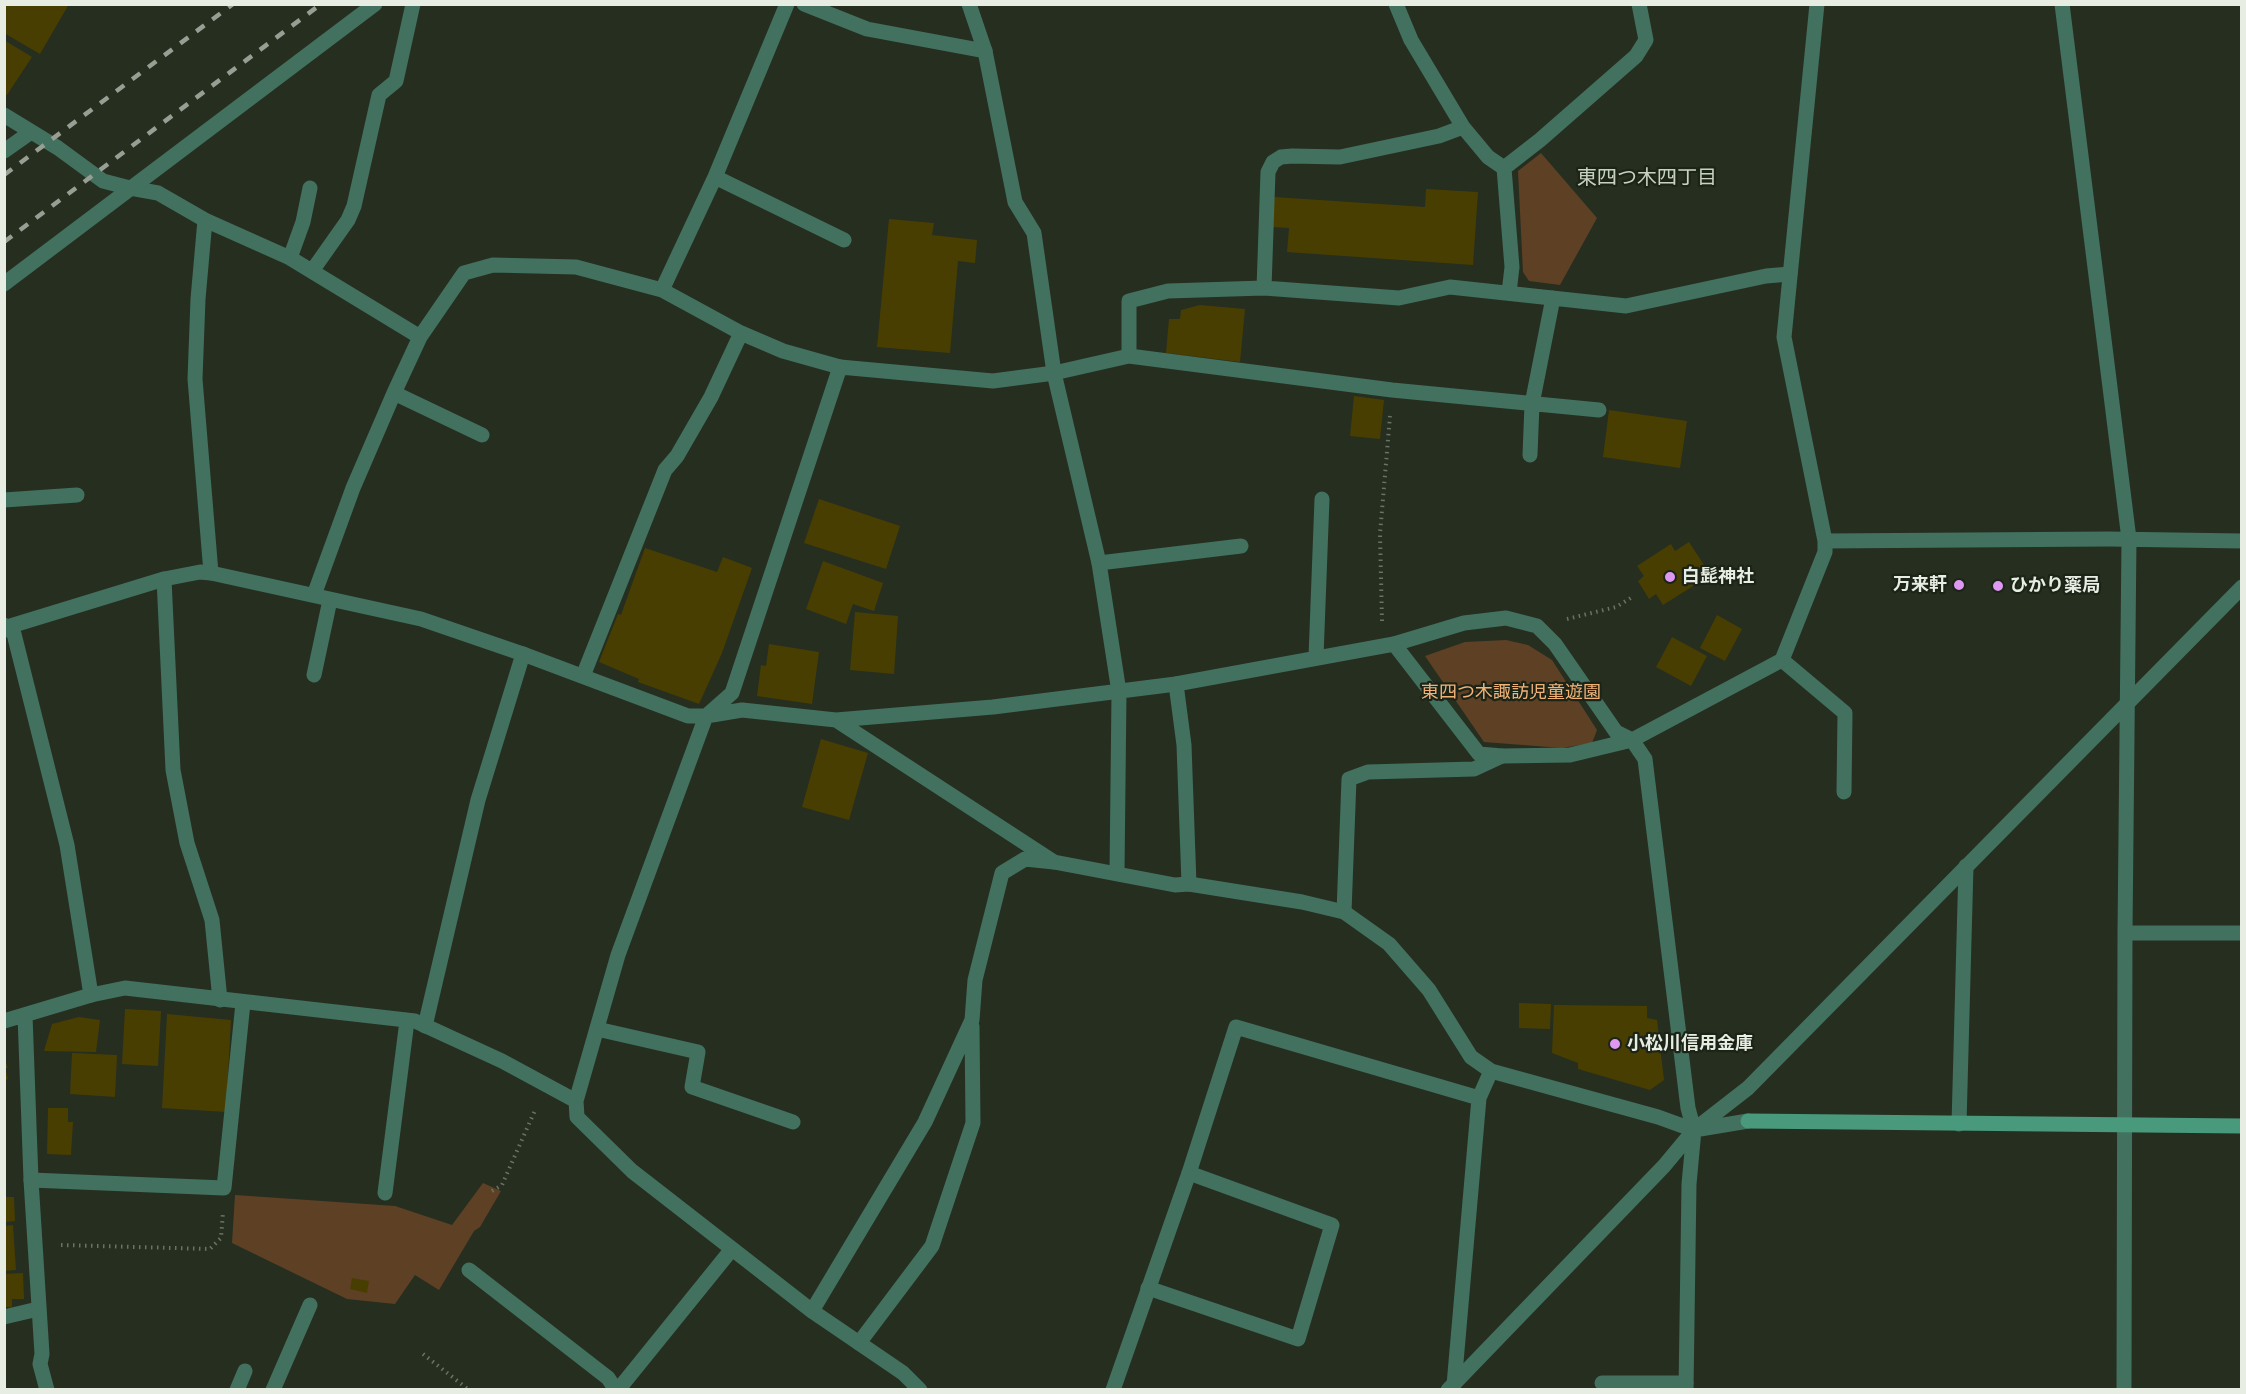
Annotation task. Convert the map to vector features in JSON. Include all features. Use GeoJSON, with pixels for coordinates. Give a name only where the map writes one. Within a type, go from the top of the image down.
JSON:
{"type":"FeatureCollection","features":[{"type":"Feature","properties":{"kind":"street"},"geometry":{"type":"LineString","coordinates":[[4,284],[375,4]]}},
{"type":"Feature","properties":{"kind":"street"},"geometry":{"type":"LineString","coordinates":[[312,271],[348,220],[354,206],[379,95],[396,81],[413,4]]}},
{"type":"Feature","properties":{"kind":"street"},"geometry":{"type":"LineString","coordinates":[[662,290],[715,177],[787,4]]}},
{"type":"Feature","properties":{"kind":"street"},"geometry":{"type":"LineString","coordinates":[[804,4],[867,29],[985,51]]}},
{"type":"Feature","properties":{"kind":"street"},"geometry":{"type":"LineString","coordinates":[[969,4],[985,51],[1015,202],[1034,233],[1054,373],[1099,563],[1119,692],[1117,873]]}},
{"type":"Feature","properties":{"kind":"street"},"geometry":{"type":"LineString","coordinates":[[1396,4],[1411,40],[1463,127],[1488,157],[1504,168]]}},
{"type":"Feature","properties":{"kind":"street"},"geometry":{"type":"LineString","coordinates":[[1504,168],[1540,140],[1636,56],[1646,40],[1639,4]]}},
{"type":"Feature","properties":{"kind":"street"},"geometry":{"type":"LineString","coordinates":[[1388,645],[1479,754],[1502,756],[1570,755],[1632,740],[1782,660],[1825,552],[1825,541],[1784,337],[1817,4]]}},
{"type":"Feature","properties":{"kind":"street"},"geometry":{"type":"LineString","coordinates":[[2062,4],[2129,540],[2124,1389]]}},
{"type":"Feature","properties":{"kind":"street"},"geometry":{"type":"LineString","coordinates":[[4,115],[58,148],[103,181],[158,193],[204,220],[290,258],[420,337]]}},
{"type":"Feature","properties":{"kind":"street"},"geometry":{"type":"LineString","coordinates":[[1264,288],[1268,172],[1274,162],[1281,157],[1292,156],[1340,157],[1439,136],[1463,127]]}},
{"type":"Feature","properties":{"kind":"street"},"geometry":{"type":"LineString","coordinates":[[4,151],[31,132]]}},
{"type":"Feature","properties":{"kind":"street"},"geometry":{"type":"LineString","coordinates":[[1504,168],[1512,267],[1509,293]]}},
{"type":"Feature","properties":{"kind":"street"},"geometry":{"type":"LineString","coordinates":[[715,177],[844,240]]}},
{"type":"Feature","properties":{"kind":"street"},"geometry":{"type":"LineString","coordinates":[[290,258],[303,222],[310,188]]}},
{"type":"Feature","properties":{"kind":"street"},"geometry":{"type":"LineString","coordinates":[[204,220],[195,379],[211,573]]}},
{"type":"Feature","properties":{"kind":"street"},"geometry":{"type":"LineString","coordinates":[[314,596],[353,488],[420,337],[464,273],[493,265],[576,267],[662,290],[741,333],[783,351],[840,367],[993,381],[1054,373],[1129,356],[1392,390],[1599,410]]}},
{"type":"Feature","properties":{"kind":"street"},"geometry":{"type":"LineString","coordinates":[[1129,356],[1129,301],[1168,291],[1264,288],[1399,298],[1450,287],[1626,306],[1766,276],[1790,274]]}},
{"type":"Feature","properties":{"kind":"street"},"geometry":{"type":"LineString","coordinates":[[1530,454],[1532,404],[1553,298]]}},
{"type":"Feature","properties":{"kind":"street"},"geometry":{"type":"LineString","coordinates":[[583,676],[665,470],[678,456],[711,397],[741,333]]}},
{"type":"Feature","properties":{"kind":"street"},"geometry":{"type":"LineString","coordinates":[[840,367],[732,693],[706,716],[618,955],[576,1101],[577,1117],[632,1172],[812,1311],[903,1373],[920,1389]]}},
{"type":"Feature","properties":{"kind":"street"},"geometry":{"type":"LineString","coordinates":[[394,393],[482,435]]}},
{"type":"Feature","properties":{"kind":"street"},"geometry":{"type":"LineString","coordinates":[[4,500],[77,495]]}},
{"type":"Feature","properties":{"kind":"street"},"geometry":{"type":"LineString","coordinates":[[1316,657],[1322,499]]}},
{"type":"Feature","properties":{"kind":"street"},"geometry":{"type":"LineString","coordinates":[[1825,541],[2241,541]]}},
{"type":"Feature","properties":{"kind":"street"},"geometry":{"type":"LineString","coordinates":[[1099,563],[1241,546]]}},
{"type":"Feature","properties":{"kind":"street"},"geometry":{"type":"LineString","coordinates":[[5,627],[164,579],[200,572],[211,573],[421,619],[523,654],[688,716],[706,716],[742,710],[836,720],[993,707],[1176,684],[1388,645],[1464,623],[1506,618],[1537,626],[1555,644],[1616,732],[1632,740],[1645,759],[1688,1108],[1694,1130],[1689,1184],[1686,1386],[1602,1383]]}},
{"type":"Feature","properties":{"kind":"street"},"geometry":{"type":"LineString","coordinates":[[164,579],[173,770],[187,843],[212,920],[220,1000]]}},
{"type":"Feature","properties":{"kind":"street"},"geometry":{"type":"LineString","coordinates":[[1452,1387],[1664,1166],[1694,1130],[1748,1088],[2241,587]]}},
{"type":"Feature","properties":{"kind":"street"},"geometry":{"type":"LineString","coordinates":[[314,675],[330,600]]}},
{"type":"Feature","properties":{"kind":"street"},"geometry":{"type":"LineString","coordinates":[[5,627],[14,634],[67,845],[90,995]]}},
{"type":"Feature","properties":{"kind":"street"},"geometry":{"type":"LineString","coordinates":[[425,1026],[478,800],[523,654]]}},
{"type":"Feature","properties":{"kind":"street"},"geometry":{"type":"LineString","coordinates":[[1782,660],[1845,713],[1844,792]]}},
{"type":"Feature","properties":{"kind":"street"},"geometry":{"type":"LineString","coordinates":[[1176,684],[1184,745],[1189,884]]}},
{"type":"Feature","properties":{"kind":"street"},"geometry":{"type":"LineString","coordinates":[[836,720],[1054,862]]}},
{"type":"Feature","properties":{"kind":"street"},"geometry":{"type":"LineString","coordinates":[[1344,912],[1349,779],[1368,772],[1474,769],[1502,756]]}},
{"type":"Feature","properties":{"kind":"street"},"geometry":{"type":"LineString","coordinates":[[860,1343],[932,1246],[973,1123],[972,1020],[975,980],[1002,873],[1025,859],[1054,862],[1174,885],[1189,884],[1302,902],[1344,912],[1389,944],[1430,990],[1471,1057],[1491,1071],[1658,1117],[1694,1130],[1748,1121],[2241,1126]]}},
{"type":"Feature","properties":{"kind":"street"},"geometry":{"type":"LineString","coordinates":[[1959,1124],[1966,866]]}},
{"type":"Feature","properties":{"kind":"street"},"geometry":{"type":"LineString","coordinates":[[2126,933],[2241,933]]}},
{"type":"Feature","properties":{"kind":"street"},"geometry":{"type":"LineString","coordinates":[[4,1022],[90,995],[125,988],[415,1021],[502,1061],[576,1101]]}},
{"type":"Feature","properties":{"kind":"street"},"geometry":{"type":"LineString","coordinates":[[31,1180],[224,1188],[243,1003]]}},
{"type":"Feature","properties":{"kind":"street"},"geometry":{"type":"LineString","coordinates":[[26,1015],[34,1244],[42,1354],[40,1364],[47,1389]]}},
{"type":"Feature","properties":{"kind":"street"},"geometry":{"type":"LineString","coordinates":[[812,1311],[925,1122],[972,1020]]}},
{"type":"Feature","properties":{"kind":"street"},"geometry":{"type":"LineString","coordinates":[[385,1193],[407,1021]]}},
{"type":"Feature","properties":{"kind":"street"},"geometry":{"type":"LineString","coordinates":[[1113,1389],[1189,1173],[1236,1027],[1479,1098]]}},
{"type":"Feature","properties":{"kind":"street"},"geometry":{"type":"LineString","coordinates":[[597,1029],[698,1052],[692,1087],[794,1122]]}},
{"type":"Feature","properties":{"kind":"street"},"geometry":{"type":"LineString","coordinates":[[1452,1387],[1479,1098],[1491,1071]]}},
{"type":"Feature","properties":{"kind":"street"},"geometry":{"type":"LineString","coordinates":[[1148,1287],[1298,1339],[1332,1225],[1189,1173]]}},
{"type":"Feature","properties":{"kind":"street"},"geometry":{"type":"LineString","coordinates":[[470,1270],[608,1378],[617,1389],[732,1249]]}},
{"type":"Feature","properties":{"kind":"street"},"geometry":{"type":"LineString","coordinates":[[273,1389],[310,1305]]}},
{"type":"Feature","properties":{"kind":"street"},"geometry":{"type":"LineString","coordinates":[[4,1317],[38,1309]]}},
{"type":"Feature","properties":{"kind":"street"},"geometry":{"type":"LineString","coordinates":[[237,1389],[244,1371]]}},
{"type":"Feature","properties":{"kind":"path"},"geometry":{"type":"LineString","coordinates":[[1388,645],[1380,534],[1392,390]]}},
{"type":"Feature","properties":{"kind":"path"},"geometry":{"type":"LineString","coordinates":[[1537,626],[1616,607],[1634,596]]}},
{"type":"Feature","properties":{"kind":"path"},"geometry":{"type":"LineString","coordinates":[[492,1191],[502,1185],[546,1085]]}},
{"type":"Feature","properties":{"kind":"path"},"geometry":{"type":"LineString","coordinates":[[34,1244],[210,1249],[221,1238],[224,1188]]}},
{"type":"Feature","properties":{"kind":"path"},"geometry":{"type":"LineString","coordinates":[[423,1354],[469,1389]]}},
{"type":"Feature","properties":{"kind":"green space"},"geometry":{"type":"Polygon","coordinates":[[[1541,153],[1597,218],[1560,285],[1529,281],[1523,272],[1518,171],[1541,153]]]}},
{"type":"Feature","properties":{"kind":"green space","name":"東四つ木諏訪児童遊園"},"geometry":{"type":"Polygon","coordinates":[[[1506,640],[1528,645],[1552,660],[1597,730],[1592,743],[1562,748],[1484,742],[1425,656],[1465,642],[1506,640]]]}},
{"type":"Feature","properties":{"kind":"green space"},"geometry":{"type":"Polygon","coordinates":[[[483,1183],[501,1191],[439,1290],[415,1275],[395,1304],[347,1299],[232,1243],[235,1195],[395,1206],[452,1225],[483,1183]]]}},
{"type":"Feature","properties":{"kind":"building"},"geometry":{"type":"Polygon","coordinates":[[[4,4],[69,4],[40,54],[4,33],[4,4]]]}},
{"type":"Feature","properties":{"kind":"building"},"geometry":{"type":"Polygon","coordinates":[[[4,40],[32,57],[7,95],[4,93],[4,40]]]}},
{"type":"Feature","properties":{"kind":"building"},"geometry":{"type":"Polygon","coordinates":[[[1426,189],[1478,192],[1473,265],[1287,252],[1289,228],[1272,227],[1274,197],[1425,207],[1426,189]]]}},
{"type":"Feature","properties":{"kind":"building"},"geometry":{"type":"Polygon","coordinates":[[[889,219],[934,223],[932,235],[977,240],[975,263],[958,261],[950,353],[877,347],[889,219]]]}},
{"type":"Feature","properties":{"kind":"building"},"geometry":{"type":"Polygon","coordinates":[[[1200,305],[1245,309],[1240,362],[1166,353],[1169,319],[1180,319],[1181,310],[1200,305]]]}},
{"type":"Feature","properties":{"kind":"building"},"geometry":{"type":"Polygon","coordinates":[[[1354,396],[1384,400],[1380,439],[1350,436],[1354,396]]]}},
{"type":"Feature","properties":{"kind":"building"},"geometry":{"type":"Polygon","coordinates":[[[1609,410],[1687,421],[1680,468],[1603,457],[1609,410]]]}},
{"type":"Feature","properties":{"kind":"building"},"geometry":{"type":"Polygon","coordinates":[[[819,499],[900,526],[886,569],[804,543],[819,499]]]}},
{"type":"Feature","properties":{"kind":"building"},"geometry":{"type":"Polygon","coordinates":[[[1689,542],[1704,565],[1692,574],[1698,583],[1663,605],[1656,594],[1649,599],[1638,581],[1644,576],[1637,566],[1671,544],[1675,551],[1689,542]]]}},
{"type":"Feature","properties":{"kind":"building"},"geometry":{"type":"Polygon","coordinates":[[[645,548],[717,572],[723,557],[752,568],[722,653],[699,704],[638,682],[639,679],[599,662],[618,614],[621,615],[645,548]]]}},
{"type":"Feature","properties":{"kind":"building"},"geometry":{"type":"Polygon","coordinates":[[[823,561],[883,583],[874,611],[853,604],[846,624],[806,609],[823,561]]]}},
{"type":"Feature","properties":{"kind":"building"},"geometry":{"type":"Polygon","coordinates":[[[855,612],[898,616],[894,674],[850,670],[855,612]]]}},
{"type":"Feature","properties":{"kind":"building"},"geometry":{"type":"Polygon","coordinates":[[[1717,615],[1742,629],[1725,661],[1700,648],[1717,615]]]}},
{"type":"Feature","properties":{"kind":"building"},"geometry":{"type":"Polygon","coordinates":[[[1672,637],[1707,656],[1691,686],[1656,667],[1672,637]]]}},
{"type":"Feature","properties":{"kind":"building"},"geometry":{"type":"Polygon","coordinates":[[[769,644],[819,652],[812,704],[757,696],[761,665],[766,666],[769,644]]]}},
{"type":"Feature","properties":{"kind":"building"},"geometry":{"type":"Polygon","coordinates":[[[821,739],[868,753],[849,820],[802,807],[821,739]]]}},
{"type":"Feature","properties":{"kind":"building"},"geometry":{"type":"Polygon","coordinates":[[[1519,1003],[1551,1004],[1550,1029],[1519,1028],[1519,1003]]]}},
{"type":"Feature","properties":{"kind":"building"},"geometry":{"type":"Polygon","coordinates":[[[1554,1005],[1647,1006],[1647,1018],[1657,1020],[1664,1080],[1650,1090],[1578,1069],[1578,1063],[1552,1053],[1554,1005]]]}},
{"type":"Feature","properties":{"kind":"building"},"geometry":{"type":"Polygon","coordinates":[[[125,1009],[161,1011],[158,1066],[122,1064],[125,1009]]]}},
{"type":"Feature","properties":{"kind":"building"},"geometry":{"type":"Polygon","coordinates":[[[167,1014],[231,1020],[226,1112],[162,1108],[167,1014]]]}},
{"type":"Feature","properties":{"kind":"building"},"geometry":{"type":"Polygon","coordinates":[[[79,1017],[100,1020],[96,1052],[44,1051],[52,1024],[79,1017]]]}},
{"type":"Feature","properties":{"kind":"building"},"geometry":{"type":"Polygon","coordinates":[[[72,1053],[117,1055],[115,1097],[70,1094],[72,1053]]]}},
{"type":"Feature","properties":{"kind":"building"},"geometry":{"type":"Polygon","coordinates":[[[4,1058],[8,1068],[5,1068],[8,1079],[4,1081],[4,1058]]]}},
{"type":"Feature","properties":{"kind":"building"},"geometry":{"type":"Polygon","coordinates":[[[48,1108],[68,1108],[68,1122],[73,1122],[71,1155],[47,1154],[48,1108]]]}},
{"type":"Feature","properties":{"kind":"building"},"geometry":{"type":"Polygon","coordinates":[[[4,1197],[14,1197],[15,1221],[4,1222],[4,1197]]]}},
{"type":"Feature","properties":{"kind":"building"},"geometry":{"type":"Polygon","coordinates":[[[13,1225],[16,1270],[4,1271],[4,1226],[13,1225]]]}},
{"type":"Feature","properties":{"kind":"building"},"geometry":{"type":"Polygon","coordinates":[[[23,1273],[24,1299],[12,1299],[12,1307],[4,1307],[4,1274],[23,1273]]]}},
{"type":"Feature","properties":{"kind":"building"},"geometry":{"type":"Polygon","coordinates":[[[352,1278],[369,1281],[367,1293],[350,1289],[352,1278]]]}},
{"type":"Feature","properties":{"kind":"railway"},"geometry":{"type":"LineString","coordinates":[[4,175],[233,4]]}},
{"type":"Feature","properties":{"kind":"railway"},"geometry":{"type":"LineString","coordinates":[[4,242],[321,4]]}},
{"type":"Feature","properties":{"kind":"place","name":"白髭神社"},"geometry":{"type":"Point","coordinates":[1670,577]}},
{"type":"Feature","properties":{"kind":"place","name":"万来軒"},"geometry":{"type":"Point","coordinates":[1959,585]}},
{"type":"Feature","properties":{"kind":"place","name":"ひかり薬局"},"geometry":{"type":"Point","coordinates":[1998,586]}},
{"type":"Feature","properties":{"kind":"place","name":"小松川信用金庫"},"geometry":{"type":"Point","coordinates":[1615,1044]}},
{"type":"Feature","properties":{"kind":"district","name":"東四つ木四丁目"},"geometry":{"type":"Point","coordinates":[1647,179]}}]}
